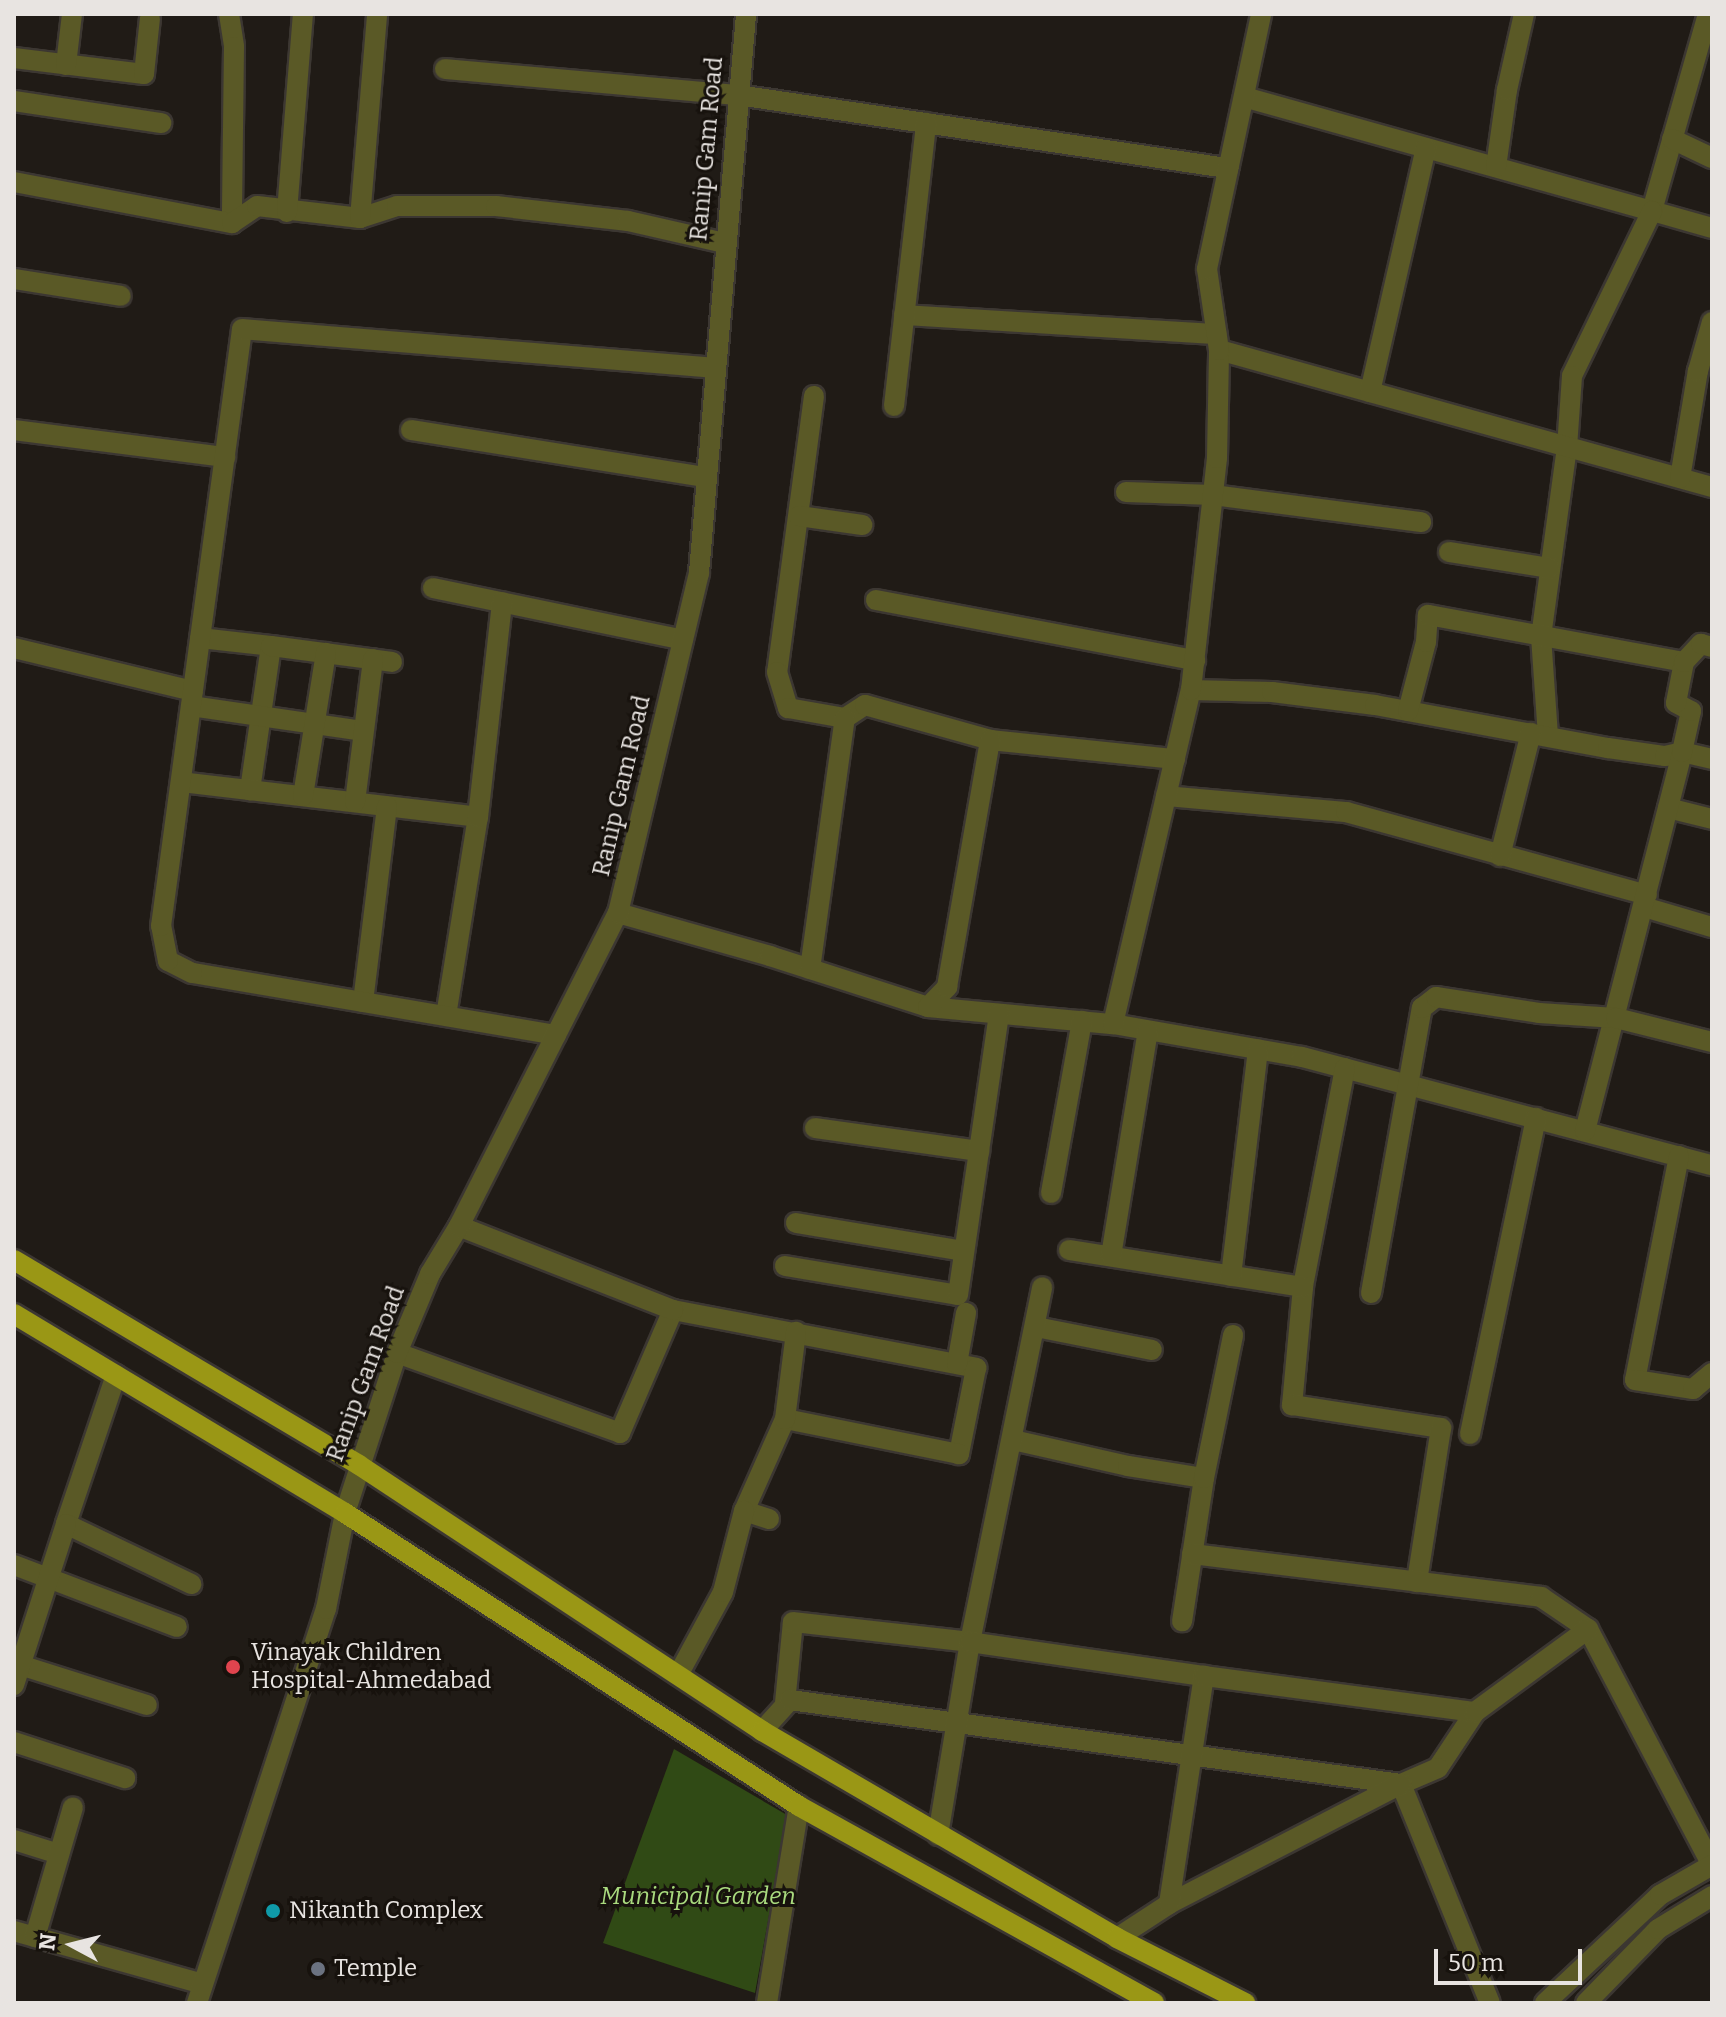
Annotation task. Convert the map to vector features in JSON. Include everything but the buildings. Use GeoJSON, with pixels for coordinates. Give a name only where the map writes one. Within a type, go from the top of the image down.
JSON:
{"type":"FeatureCollection","features":[{"type":"Feature","properties":{"kind":"main road"},"geometry":{"type":"LineString","coordinates":[[14,1260],[359,1465],[762,1731],[1117,1938],[1245,2003]]}},
{"type":"Feature","properties":{"kind":"main road"},"geometry":{"type":"LineString","coordinates":[[14,1314],[345,1513],[799,1806],[1154,2003]]}},
{"type":"Feature","properties":{"kind":"street"},"geometry":{"type":"LineString","coordinates":[[66,65],[72,14]]}},
{"type":"Feature","properties":{"kind":"street"},"geometry":{"type":"LineString","coordinates":[[229,14],[234,47],[232,223]]}},
{"type":"Feature","properties":{"kind":"street"},"geometry":{"type":"LineString","coordinates":[[287,212],[303,14]]}},
{"type":"Feature","properties":{"kind":"street"},"geometry":{"type":"LineString","coordinates":[[360,218],[377,14]]}},
{"type":"Feature","properties":{"kind":"street","name":"Ranip Gam Road"},"geometry":{"type":"LineString","coordinates":[[200,1993],[326,1609],[345,1513],[397,1353],[430,1274],[459,1226],[618,913],[699,573],[724,243],[746,14]]}},
{"type":"Feature","properties":{"kind":"street"},"geometry":{"type":"LineString","coordinates":[[1113,1024],[1191,690],[1213,495],[1218,342],[1207,269],[1261,14]]}},
{"type":"Feature","properties":{"kind":"street"},"geometry":{"type":"LineString","coordinates":[[1496,167],[1507,90],[1524,14]]}},
{"type":"Feature","properties":{"kind":"street"},"geometry":{"type":"LineString","coordinates":[[1500,856],[1540,734],[1541,636],[1567,447],[1572,376],[1652,211],[1708,14]]}},
{"type":"Feature","properties":{"kind":"street"},"geometry":{"type":"LineString","coordinates":[[14,58],[144,74],[150,18]]}},
{"type":"Feature","properties":{"kind":"street"},"geometry":{"type":"LineString","coordinates":[[445,69],[738,95],[1229,168]]}},
{"type":"Feature","properties":{"kind":"street"},"geometry":{"type":"LineString","coordinates":[[1244,97],[1712,228]]}},
{"type":"Feature","properties":{"kind":"street"},"geometry":{"type":"LineString","coordinates":[[14,101],[161,123]]}},
{"type":"Feature","properties":{"kind":"street"},"geometry":{"type":"LineString","coordinates":[[894,406],[926,123]]}},
{"type":"Feature","properties":{"kind":"street"},"geometry":{"type":"LineString","coordinates":[[1672,139],[1712,158]]}},
{"type":"Feature","properties":{"kind":"street"},"geometry":{"type":"LineString","coordinates":[[1370,392],[1426,148]]}},
{"type":"Feature","properties":{"kind":"street"},"geometry":{"type":"LineString","coordinates":[[14,182],[232,223],[257,206],[287,212],[360,218],[397,206],[496,206],[628,221],[724,243]]}},
{"type":"Feature","properties":{"kind":"street"},"geometry":{"type":"LineString","coordinates":[[14,279],[121,296]]}},
{"type":"Feature","properties":{"kind":"street"},"geometry":{"type":"LineString","coordinates":[[904,315],[1218,342],[1370,392],[1712,487]]}},
{"type":"Feature","properties":{"kind":"street"},"geometry":{"type":"LineString","coordinates":[[1680,478],[1698,371],[1712,322]]}},
{"type":"Feature","properties":{"kind":"street"},"geometry":{"type":"LineString","coordinates":[[556,1035],[192,973],[168,961],[161,926],[242,329],[715,368]]}},
{"type":"Feature","properties":{"kind":"street"},"geometry":{"type":"LineString","coordinates":[[814,396],[777,672],[788,708],[845,718],[865,705],[990,740],[1175,759]]}},
{"type":"Feature","properties":{"kind":"street"},"geometry":{"type":"LineString","coordinates":[[14,430],[225,457]]}},
{"type":"Feature","properties":{"kind":"street"},"geometry":{"type":"LineString","coordinates":[[411,430],[706,477]]}},
{"type":"Feature","properties":{"kind":"street"},"geometry":{"type":"LineString","coordinates":[[1126,492],[1213,495],[1421,522]]}},
{"type":"Feature","properties":{"kind":"street"},"geometry":{"type":"LineString","coordinates":[[799,516],[862,525]]}},
{"type":"Feature","properties":{"kind":"street"},"geometry":{"type":"LineString","coordinates":[[1449,552],[1550,568]]}},
{"type":"Feature","properties":{"kind":"street"},"geometry":{"type":"LineString","coordinates":[[433,588],[683,640]]}},
{"type":"Feature","properties":{"kind":"street"},"geometry":{"type":"LineString","coordinates":[[876,600],[1195,660]]}},
{"type":"Feature","properties":{"kind":"street"},"geometry":{"type":"LineString","coordinates":[[446,1016],[478,817],[502,602]]}},
{"type":"Feature","properties":{"kind":"street"},"geometry":{"type":"LineString","coordinates":[[1408,711],[1426,642],[1428,615],[1684,662]]}},
{"type":"Feature","properties":{"kind":"street"},"geometry":{"type":"LineString","coordinates":[[200,638],[382,661],[362,731],[355,802]]}},
{"type":"Feature","properties":{"kind":"street"},"geometry":{"type":"LineString","coordinates":[[1585,1131],[1616,1018],[1691,711],[1676,703],[1684,662],[1701,644],[1712,647]]}},
{"type":"Feature","properties":{"kind":"street"},"geometry":{"type":"LineString","coordinates":[[250,790],[271,646]]}},
{"type":"Feature","properties":{"kind":"street"},"geometry":{"type":"LineString","coordinates":[[14,648],[259,716],[362,731]]}},
{"type":"Feature","properties":{"kind":"street"},"geometry":{"type":"LineString","coordinates":[[303,796],[326,653]]}},
{"type":"Feature","properties":{"kind":"street"},"geometry":{"type":"LineString","coordinates":[[1191,690],[1272,692],[1408,711],[1665,756],[1682,752],[1712,759]]}},
{"type":"Feature","properties":{"kind":"street"},"geometry":{"type":"LineString","coordinates":[[810,969],[845,718]]}},
{"type":"Feature","properties":{"kind":"street"},"geometry":{"type":"LineString","coordinates":[[928,1007],[947,987],[990,740]]}},
{"type":"Feature","properties":{"kind":"street"},"geometry":{"type":"LineString","coordinates":[[181,782],[478,817]]}},
{"type":"Feature","properties":{"kind":"street"},"geometry":{"type":"LineString","coordinates":[[1166,796],[1346,812],[1645,901],[1712,927]]}},
{"type":"Feature","properties":{"kind":"street"},"geometry":{"type":"LineString","coordinates":[[363,1002],[387,806]]}},
{"type":"Feature","properties":{"kind":"street"},"geometry":{"type":"LineString","coordinates":[[1668,808],[1712,819]]}},
{"type":"Feature","properties":{"kind":"street"},"geometry":{"type":"LineString","coordinates":[[618,913],[928,1007],[1113,1024],[1258,1050],[1345,1068],[1712,1165]]}},
{"type":"Feature","properties":{"kind":"street"},"geometry":{"type":"LineString","coordinates":[[1371,1293],[1422,1008],[1436,997],[1539,1013],[1616,1018],[1712,1042]]}},
{"type":"Feature","properties":{"kind":"street"},"geometry":{"type":"LineString","coordinates":[[785,1266],[958,1295],[999,1014]]}},
{"type":"Feature","properties":{"kind":"street"},"geometry":{"type":"LineString","coordinates":[[1051,1193],[1082,1021]]}},
{"type":"Feature","properties":{"kind":"street"},"geometry":{"type":"LineString","coordinates":[[1111,1256],[1148,1031]]}},
{"type":"Feature","properties":{"kind":"street"},"geometry":{"type":"LineString","coordinates":[[1231,1276],[1258,1050]]}},
{"type":"Feature","properties":{"kind":"street"},"geometry":{"type":"LineString","coordinates":[[1345,1068],[1303,1287],[1292,1405],[1441,1428],[1417,1582]]}},
{"type":"Feature","properties":{"kind":"street"},"geometry":{"type":"LineString","coordinates":[[1470,1434],[1536,1118]]}},
{"type":"Feature","properties":{"kind":"street"},"geometry":{"type":"LineString","coordinates":[[815,1128],[979,1151]]}},
{"type":"Feature","properties":{"kind":"street"},"geometry":{"type":"LineString","coordinates":[[1679,1156],[1635,1380],[1693,1389],[1712,1373]]}},
{"type":"Feature","properties":{"kind":"street"},"geometry":{"type":"LineString","coordinates":[[796,1223],[963,1251]]}},
{"type":"Feature","properties":{"kind":"street"},"geometry":{"type":"LineString","coordinates":[[459,1226],[673,1310],[976,1368],[959,1454],[785,1419]]}},
{"type":"Feature","properties":{"kind":"street"},"geometry":{"type":"LineString","coordinates":[[1069,1250],[1303,1287]]}},
{"type":"Feature","properties":{"kind":"street"},"geometry":{"type":"LineString","coordinates":[[938,1835],[970,1642],[1042,1287]]}},
{"type":"Feature","properties":{"kind":"street"},"geometry":{"type":"LineString","coordinates":[[397,1353],[620,1433],[673,1310]]}},
{"type":"Feature","properties":{"kind":"street"},"geometry":{"type":"LineString","coordinates":[[957,1364],[966,1313]]}},
{"type":"Feature","properties":{"kind":"street"},"geometry":{"type":"LineString","coordinates":[[1036,1327],[1152,1350]]}},
{"type":"Feature","properties":{"kind":"street"},"geometry":{"type":"LineString","coordinates":[[678,1675],[723,1592],[744,1511],[785,1419],[796,1332]]}},
{"type":"Feature","properties":{"kind":"street"},"geometry":{"type":"LineString","coordinates":[[1182,1621],[1204,1478],[1233,1335]]}},
{"type":"Feature","properties":{"kind":"street"},"geometry":{"type":"LineString","coordinates":[[14,1685],[20,1653],[116,1375]]}},
{"type":"Feature","properties":{"kind":"street"},"geometry":{"type":"LineString","coordinates":[[1013,1440],[1128,1466],[1204,1478]]}},
{"type":"Feature","properties":{"kind":"street"},"geometry":{"type":"LineString","coordinates":[[744,1511],[769,1519]]}},
{"type":"Feature","properties":{"kind":"street"},"geometry":{"type":"LineString","coordinates":[[66,1524],[191,1584]]}},
{"type":"Feature","properties":{"kind":"street"},"geometry":{"type":"LineString","coordinates":[[1192,1554],[1541,1597],[1588,1629],[1712,1865],[1660,1895],[1545,2003]]}},
{"type":"Feature","properties":{"kind":"street"},"geometry":{"type":"LineString","coordinates":[[14,1565],[177,1627]]}},
{"type":"Feature","properties":{"kind":"street"},"geometry":{"type":"LineString","coordinates":[[785,1703],[793,1622],[970,1642],[1475,1712]]}},
{"type":"Feature","properties":{"kind":"street"},"geometry":{"type":"LineString","coordinates":[[1117,1938],[1169,1904],[1401,1784],[1438,1768],[1475,1712],[1588,1629]]}},
{"type":"Feature","properties":{"kind":"street"},"geometry":{"type":"LineString","coordinates":[[20,1653],[147,1705]]}},
{"type":"Feature","properties":{"kind":"street"},"geometry":{"type":"LineString","coordinates":[[1169,1904],[1204,1676]]}},
{"type":"Feature","properties":{"kind":"street"},"geometry":{"type":"LineString","coordinates":[[762,1731],[790,1700],[1401,1784]]}},
{"type":"Feature","properties":{"kind":"street"},"geometry":{"type":"LineString","coordinates":[[14,1742],[125,1778]]}},
{"type":"Feature","properties":{"kind":"street"},"geometry":{"type":"LineString","coordinates":[[1401,1784],[1490,2003]]}},
{"type":"Feature","properties":{"kind":"street"},"geometry":{"type":"LineString","coordinates":[[767,2003],[799,1806]]}},
{"type":"Feature","properties":{"kind":"street"},"geometry":{"type":"LineString","coordinates":[[35,1937],[73,1807]]}},
{"type":"Feature","properties":{"kind":"street"},"geometry":{"type":"LineString","coordinates":[[14,1840],[59,1854]]}},
{"type":"Feature","properties":{"kind":"street"},"geometry":{"type":"LineString","coordinates":[[1586,2003],[1658,1929],[1712,1896]]}},
{"type":"Feature","properties":{"kind":"street"},"geometry":{"type":"LineString","coordinates":[[14,1931],[200,1993]]}},
{"type":"Feature","properties":{"kind":"green space","name":"Municipal Garden"},"geometry":{"type":"Polygon","coordinates":[[[674,1749],[787,1815],[755,1993],[603,1943],[674,1749]]]}},
{"type":"Feature","properties":{"kind":"place","name":"Vinayak Children Hospital-Ahmedabad"},"geometry":{"type":"Point","coordinates":[233,1667]}},
{"type":"Feature","properties":{"kind":"place","name":"Nikanth Complex"},"geometry":{"type":"Point","coordinates":[273,1911]}},
{"type":"Feature","properties":{"kind":"place","name":"Temple"},"geometry":{"type":"Point","coordinates":[318,1969]}}]}
